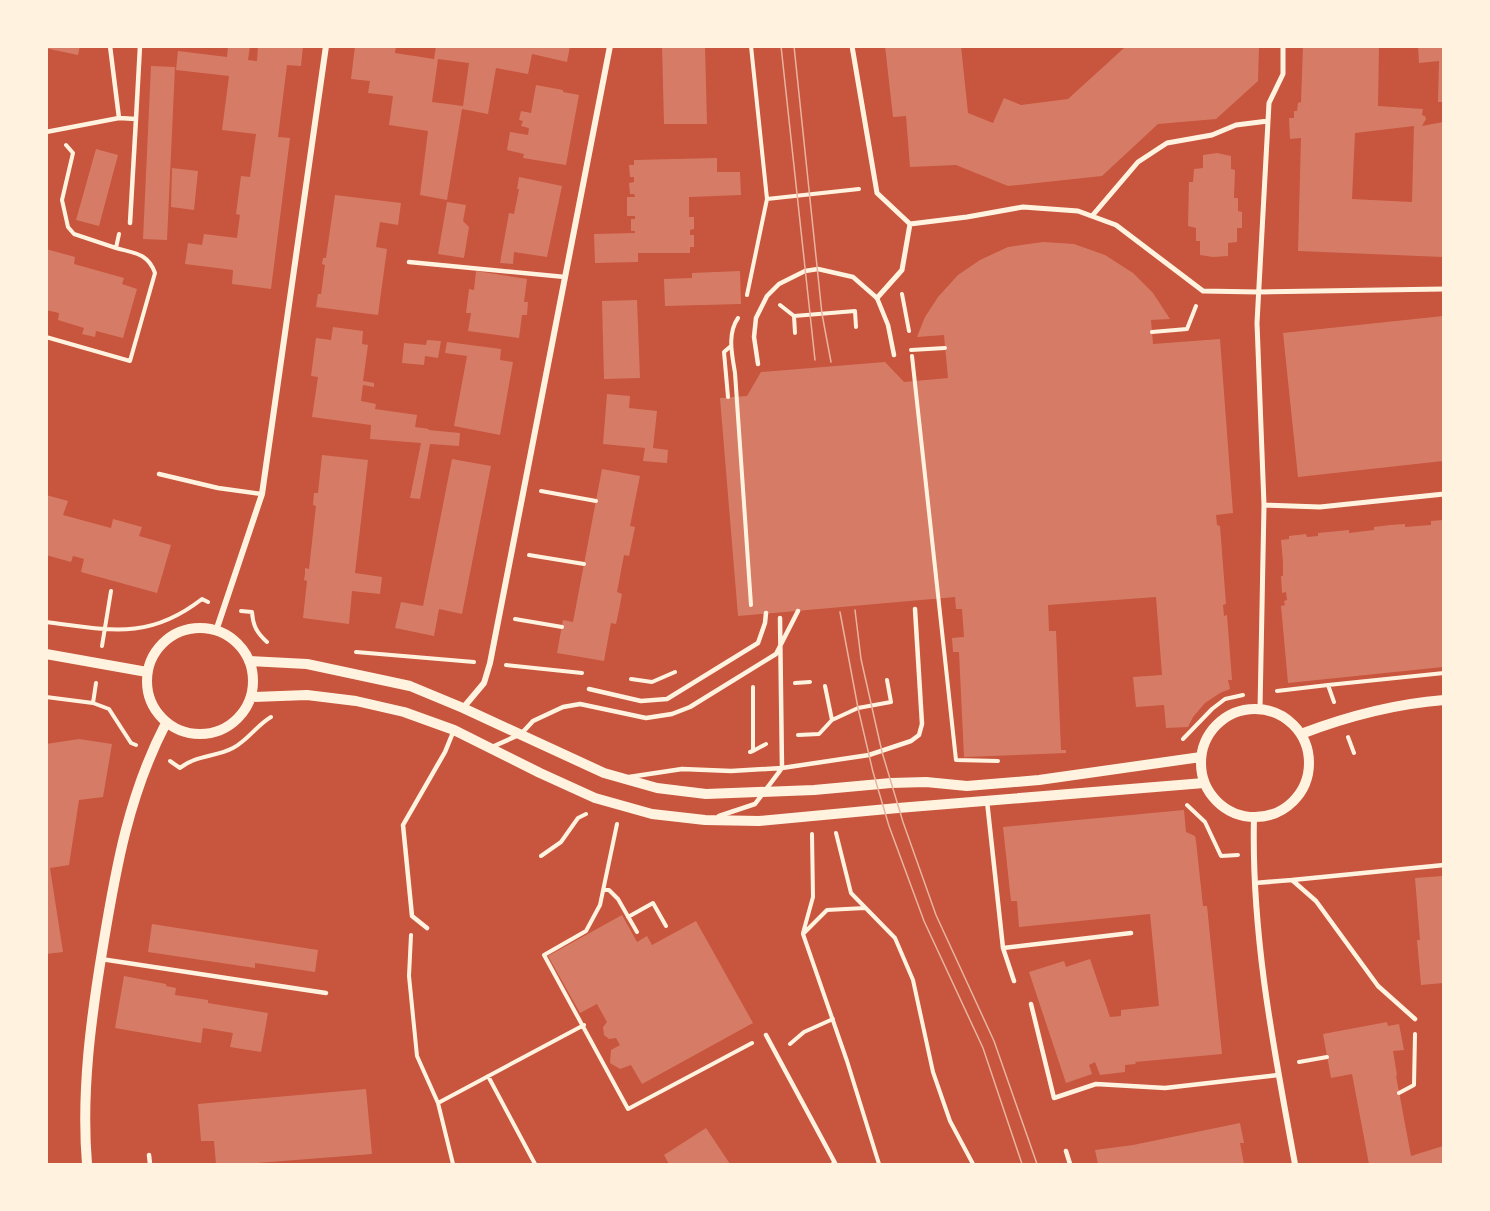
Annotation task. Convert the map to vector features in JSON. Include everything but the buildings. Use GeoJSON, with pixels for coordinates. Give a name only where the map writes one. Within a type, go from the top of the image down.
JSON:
{"type":"FeatureCollection","features":[{"type":"Feature","properties":{"kind":"street"},"geometry":{"type":"LineString","coordinates":[[216,631],[262,494],[326,46]]}},
{"type":"Feature","properties":{"kind":"street"},"geometry":{"type":"LineString","coordinates":[[463,708],[484,683],[490,663],[610,46]]}},
{"type":"Feature","properties":{"kind":"street"},"geometry":{"type":"LineString","coordinates":[[852,46],[877,193],[910,224]]}},
{"type":"Feature","properties":{"kind":"street"},"geometry":{"type":"LineString","coordinates":[[1260,709],[1264,505],[1257,323],[1258,292],[1269,103],[1283,74],[1283,46]]}},
{"type":"Feature","properties":{"kind":"street"},"geometry":{"type":"LineString","coordinates":[[1092,216],[1138,162],[1167,143],[1212,135],[1236,125],[1268,121]]}},
{"type":"Feature","properties":{"kind":"street"},"geometry":{"type":"LineString","coordinates":[[910,224],[1023,207],[1078,211],[1116,225],[1203,291],[1443,289]]}},
{"type":"Feature","properties":{"kind":"street"},"geometry":{"type":"LineString","coordinates":[[877,298],[902,270],[910,224]]}},
{"type":"Feature","properties":{"kind":"street"},"geometry":{"type":"LineString","coordinates":[[1264,505],[1320,507],[1443,494]]}},
{"type":"Feature","properties":{"kind":"street"},"geometry":{"type":"LineString","coordinates":[[203,628],[230,637],[241,647],[249,661],[253,678],[251,697],[244,712],[231,725],[216,733],[198,735],[181,732],[166,723],[156,712],[150,700],[146,686],[151,660],[167,639],[190,629],[203,628]]}},
{"type":"Feature","properties":{"kind":"street"},"geometry":{"type":"LineString","coordinates":[[46,654],[147,672]]}},
{"type":"Feature","properties":{"kind":"street"},"geometry":{"type":"LineString","coordinates":[[249,661],[307,664],[410,686],[604,773],[657,789],[706,794],[765,793],[891,783],[926,782],[967,786],[1027,781],[1201,757]]}},
{"type":"Feature","properties":{"kind":"street"},"geometry":{"type":"LineString","coordinates":[[251,697],[307,694],[356,700],[404,712],[454,730],[594,797],[652,814],[705,820],[759,821],[1204,783]]}},
{"type":"Feature","properties":{"kind":"street"},"geometry":{"type":"LineString","coordinates":[[1301,734],[1340,718],[1382,708],[1443,700]]}},
{"type":"Feature","properties":{"kind":"street"},"geometry":{"type":"LineString","coordinates":[[1260,709],[1276,713],[1290,721],[1301,734],[1308,751],[1309,771],[1303,790],[1290,805],[1282,810],[1254,817],[1233,813],[1215,800],[1204,783],[1201,770],[1203,745],[1216,725],[1237,712],[1260,709]]}},
{"type":"Feature","properties":{"kind":"street"},"geometry":{"type":"LineString","coordinates":[[87,1164],[84,1116],[92,1025],[111,900],[132,801],[152,750],[166,723]]}},
{"type":"Feature","properties":{"kind":"street"},"geometry":{"type":"LineString","coordinates":[[1254,817],[1253,854],[1262,972],[1295,1164]]}},
{"type":"Feature","properties":{"kind":"lane"},"geometry":{"type":"LineString","coordinates":[[110,46],[119,118]]}},
{"type":"Feature","properties":{"kind":"lane"},"geometry":{"type":"LineString","coordinates":[[130,223],[140,46]]}},
{"type":"Feature","properties":{"kind":"lane"},"geometry":{"type":"LineString","coordinates":[[46,132],[119,118],[136,119]]}},
{"type":"Feature","properties":{"kind":"lane"},"geometry":{"type":"LineString","coordinates":[[409,262],[565,277]]}},
{"type":"Feature","properties":{"kind":"lane"},"geometry":{"type":"LineString","coordinates":[[758,364],[754,337],[756,318],[767,296],[779,284],[805,271],[818,269],[853,277],[877,298],[888,325],[894,355]]}},
{"type":"Feature","properties":{"kind":"lane"},"geometry":{"type":"LineString","coordinates":[[159,474],[218,488],[262,494]]}},
{"type":"Feature","properties":{"kind":"lane"},"geometry":{"type":"LineString","coordinates":[[622,778],[682,769],[731,771],[782,768],[869,755],[911,741],[919,735],[922,724],[915,609]]}},
{"type":"Feature","properties":{"kind":"lane"},"geometry":{"type":"LineString","coordinates":[[489,748],[521,734],[533,721],[563,707],[580,704],[646,718],[672,714],[690,707],[776,654],[798,611]]}},
{"type":"Feature","properties":{"kind":"lane"},"geometry":{"type":"LineString","coordinates":[[589,689],[641,701],[667,699],[758,643],[766,613]]}},
{"type":"Feature","properties":{"kind":"lane"},"geometry":{"type":"LineString","coordinates":[[705,820],[755,804],[782,768],[780,618]]}},
{"type":"Feature","properties":{"kind":"lane"},"geometry":{"type":"LineString","coordinates":[[427,928],[411,915],[403,825],[445,752],[454,730]]}},
{"type":"Feature","properties":{"kind":"lane"},"geometry":{"type":"LineString","coordinates":[[987,801],[1003,948],[1014,981]]}},
{"type":"Feature","properties":{"kind":"lane"},"geometry":{"type":"LineString","coordinates":[[1255,883],[1443,865]]}},
{"type":"Feature","properties":{"kind":"lane"},"geometry":{"type":"LineString","coordinates":[[1292,880],[1316,901],[1378,986],[1415,1019]]}},
{"type":"Feature","properties":{"kind":"lane"},"geometry":{"type":"LineString","coordinates":[[1003,948],[1131,933]]}},
{"type":"Feature","properties":{"kind":"lane"},"geometry":{"type":"LineString","coordinates":[[101,959],[326,993]]}},
{"type":"Feature","properties":{"kind":"lane"},"geometry":{"type":"LineString","coordinates":[[1031,1004],[1054,1098],[1096,1084],[1165,1088],[1278,1075]]}},
{"type":"Feature","properties":{"kind":"lane"},"geometry":{"type":"LineString","coordinates":[[766,1035],[835,1163],[832,1164]]}},
{"type":"Feature","properties":{"kind":"lane"},"geometry":{"type":"LineString","coordinates":[[1065,1151],[1070,1164]]}},
{"type":"Feature","properties":{"kind":"lane"},"geometry":{"type":"LineString","coordinates":[[149,1155],[150,1164]]}},
{"type":"Feature","properties":{"kind":"path"},"geometry":{"type":"LineString","coordinates":[[747,297],[767,199],[751,46]]}},
{"type":"Feature","properties":{"kind":"path"},"geometry":{"type":"LineString","coordinates":[[46,337],[130,360],[155,273],[151,262],[141,255],[74,234],[68,227],[62,200],[73,153],[54,130]]}},
{"type":"Feature","properties":{"kind":"path"},"geometry":{"type":"LineString","coordinates":[[767,199],[876,186]]}},
{"type":"Feature","properties":{"kind":"path"},"geometry":{"type":"LineString","coordinates":[[116,248],[118,235],[130,223]]}},
{"type":"Feature","properties":{"kind":"path"},"geometry":{"type":"LineString","coordinates":[[897,276],[907,316],[956,760],[1001,761]]}},
{"type":"Feature","properties":{"kind":"path"},"geometry":{"type":"LineString","coordinates":[[1152,332],[1186,329],[1203,291]]}},
{"type":"Feature","properties":{"kind":"path"},"geometry":{"type":"LineString","coordinates":[[795,333],[794,316],[809,314],[855,310],[856,327]]}},
{"type":"Feature","properties":{"kind":"path"},"geometry":{"type":"LineString","coordinates":[[739,316],[733,326],[731,346],[735,373],[752,608]]}},
{"type":"Feature","properties":{"kind":"path"},"geometry":{"type":"LineString","coordinates":[[728,398],[724,352],[731,346]]}},
{"type":"Feature","properties":{"kind":"path"},"geometry":{"type":"LineString","coordinates":[[911,350],[945,348]]}},
{"type":"Feature","properties":{"kind":"path"},"geometry":{"type":"LineString","coordinates":[[523,487],[596,501]]}},
{"type":"Feature","properties":{"kind":"path"},"geometry":{"type":"LineString","coordinates":[[510,552],[584,564]]}},
{"type":"Feature","properties":{"kind":"path"},"geometry":{"type":"LineString","coordinates":[[46,622],[104,630],[111,591]]}},
{"type":"Feature","properties":{"kind":"path"},"geometry":{"type":"LineString","coordinates":[[498,616],[562,627]]}},
{"type":"Feature","properties":{"kind":"path"},"geometry":{"type":"LineString","coordinates":[[350,652],[490,663],[583,674]]}},
{"type":"Feature","properties":{"kind":"path"},"geometry":{"type":"LineString","coordinates":[[629,679],[652,682],[679,670]]}},
{"type":"Feature","properties":{"kind":"path"},"geometry":{"type":"LineString","coordinates":[[1328,685],[1443,673]]}},
{"type":"Feature","properties":{"kind":"path"},"geometry":{"type":"LineString","coordinates":[[743,753],[753,751],[753,676]]}},
{"type":"Feature","properties":{"kind":"path"},"geometry":{"type":"LineString","coordinates":[[825,686],[832,720],[858,708],[891,702],[888,680]]}},
{"type":"Feature","properties":{"kind":"path"},"geometry":{"type":"LineString","coordinates":[[742,684],[753,687],[810,681]]}},
{"type":"Feature","properties":{"kind":"path"},"geometry":{"type":"LineString","coordinates":[[1179,742],[1225,699],[1260,690]]}},
{"type":"Feature","properties":{"kind":"path"},"geometry":{"type":"LineString","coordinates":[[541,856],[561,842],[578,818],[588,813],[594,797]]}},
{"type":"Feature","properties":{"kind":"path"},"geometry":{"type":"LineString","coordinates":[[1186,804],[1205,822],[1221,856],[1253,854]]}},
{"type":"Feature","properties":{"kind":"path"},"geometry":{"type":"LineString","coordinates":[[833,814],[840,856],[851,893],[895,938],[913,980],[933,1072],[950,1121],[973,1164]]}},
{"type":"Feature","properties":{"kind":"path"},"geometry":{"type":"LineString","coordinates":[[617,824],[600,905],[586,931],[544,955],[628,1109],[766,1035]]}},
{"type":"Feature","properties":{"kind":"path"},"geometry":{"type":"LineString","coordinates":[[812,834],[813,897],[803,933],[879,1164]]}},
{"type":"Feature","properties":{"kind":"path"},"geometry":{"type":"LineString","coordinates":[[603,890],[609,890],[618,899],[637,932]]}},
{"type":"Feature","properties":{"kind":"path"},"geometry":{"type":"LineString","coordinates":[[628,917],[653,903],[666,926]]}},
{"type":"Feature","properties":{"kind":"path"},"geometry":{"type":"LineString","coordinates":[[803,933],[827,910],[866,908]]}},
{"type":"Feature","properties":{"kind":"path"},"geometry":{"type":"LineString","coordinates":[[411,915],[409,976],[417,1056],[438,1103],[453,1164]]}},
{"type":"Feature","properties":{"kind":"path"},"geometry":{"type":"LineString","coordinates":[[777,1056],[804,1032],[832,1019]]}},
{"type":"Feature","properties":{"kind":"path"},"geometry":{"type":"LineString","coordinates":[[1399,1093],[1414,1085],[1415,1019]]}},
{"type":"Feature","properties":{"kind":"path"},"geometry":{"type":"LineString","coordinates":[[438,1103],[584,1025]]}},
{"type":"Feature","properties":{"kind":"path"},"geometry":{"type":"LineString","coordinates":[[1299,1062],[1328,1057]]}},
{"type":"Feature","properties":{"kind":"path"},"geometry":{"type":"LineString","coordinates":[[488,1076],[535,1164]]}},
{"type":"Feature","properties":{"kind":"tram line"},"geometry":{"type":"LineString","coordinates":[[781,46],[815,360]]}},
{"type":"Feature","properties":{"kind":"tram line"},"geometry":{"type":"LineString","coordinates":[[794,46],[822,314],[831,362]]}},
{"type":"Feature","properties":{"kind":"tram line"},"geometry":{"type":"LineString","coordinates":[[855,610],[861,659],[882,752],[903,822],[936,915],[994,1041],[1037,1164]]}},
{"type":"Feature","properties":{"kind":"tram line"},"geometry":{"type":"LineString","coordinates":[[840,612],[858,708],[889,826],[924,921],[983,1048],[1022,1164]]}}]}
